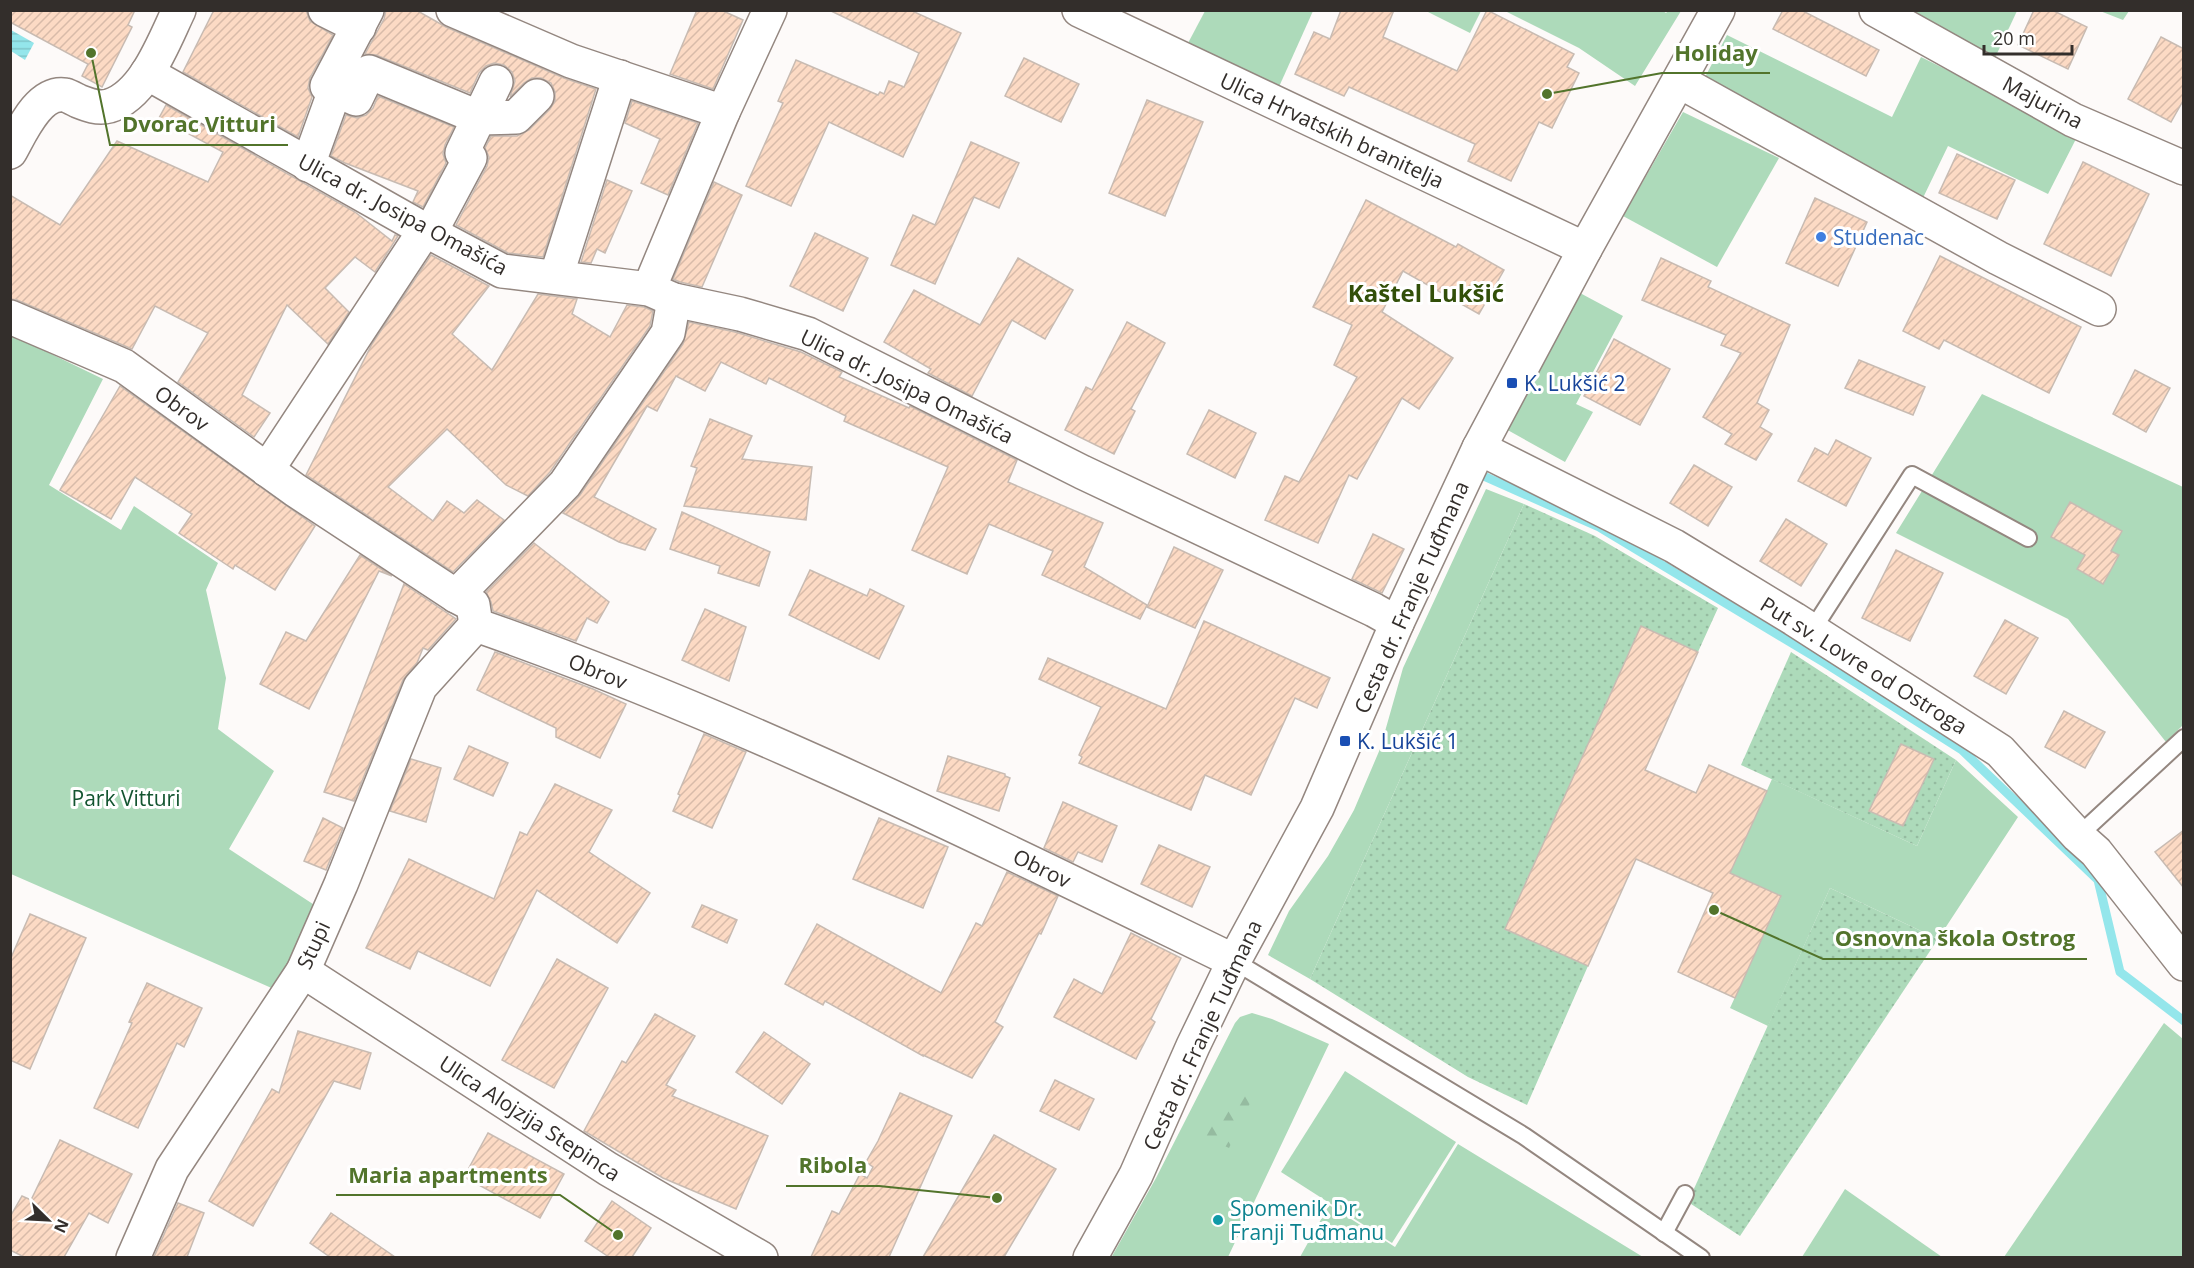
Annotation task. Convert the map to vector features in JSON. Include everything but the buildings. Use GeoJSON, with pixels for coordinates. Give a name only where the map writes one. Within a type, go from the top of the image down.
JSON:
{"type":"FeatureCollection","features":[{"type":"Feature","properties":{"kind":"street"},"geometry":{"type":"LineString","coordinates":[[10,152],[33,111],[51,97],[65,95],[93,107],[109,106],[121,99],[147,73],[179,10]]}},
{"type":"Feature","properties":{"kind":"street"},"geometry":{"type":"LineString","coordinates":[[325,10],[363,19],[327,86],[356,99],[369,72],[480,118],[516,117],[537,96]]}},
{"type":"Feature","properties":{"kind":"street"},"geometry":{"type":"LineString","coordinates":[[453,10],[571,61],[723,112]]}},
{"type":"Feature","properties":{"kind":"street"},"geometry":{"type":"LineString","coordinates":[[456,596],[565,484],[668,333],[662,294],[723,112],[770,10]]}},
{"type":"Feature","properties":{"kind":"street","name":"Ulica Hrvatskih branitelja"},"geometry":{"type":"LineString","coordinates":[[1080,10],[1585,249]]}},
{"type":"Feature","properties":{"kind":"street","name":"Cesta dr. Franje Tuđmana"},"geometry":{"type":"LineString","coordinates":[[1090,1257],[1144,1181],[1193,1046],[1234,961],[1317,808],[1396,623],[1479,448],[1585,249],[1718,10]]}},
{"type":"Feature","properties":{"kind":"street","name":"Majurina"},"geometry":{"type":"LineString","coordinates":[[1876,10],[2073,120],[2184,168]]}},
{"type":"Feature","properties":{"kind":"street","name":"Ulica dr. Josipa Omašića"},"geometry":{"type":"LineString","coordinates":[[147,73],[308,165],[502,271],[662,294],[808,334],[1082,472],[1374,610],[1396,623]]}},
{"type":"Feature","properties":{"kind":"street"},"geometry":{"type":"LineString","coordinates":[[556,277],[620,77]]}},
{"type":"Feature","properties":{"kind":"street"},"geometry":{"type":"LineString","coordinates":[[1679,81],[1991,254],[2099,309]]}},
{"type":"Feature","properties":{"kind":"street"},"geometry":{"type":"LineString","coordinates":[[267,470],[428,231],[470,158],[462,153],[496,82]]}},
{"type":"Feature","properties":{"kind":"street"},"geometry":{"type":"LineString","coordinates":[[308,165],[335,90]]}},
{"type":"Feature","properties":{"kind":"street","name":"Obrov"},"geometry":{"type":"LineString","coordinates":[[10,317],[124,366],[267,470],[456,596],[473,604],[476,626],[562,656],[781,746],[1003,849],[1234,961]]}},
{"type":"Feature","properties":{"kind":"street","name":"Put sv. Lovre od Ostroga"},"geometry":{"type":"LineString","coordinates":[[1479,448],[1674,546],[2000,751],[2078,836],[2096,852],[2184,964]]}},
{"type":"Feature","properties":{"kind":"street","name":"Stupi"},"geometry":{"type":"LineString","coordinates":[[133,1257],[172,1169],[303,971],[345,874],[420,687],[476,626]]}},
{"type":"Feature","properties":{"kind":"street","name":"Ulica Alojzija Stepinca"},"geometry":{"type":"LineString","coordinates":[[303,971],[608,1169],[761,1257]]}},
{"type":"Feature","properties":{"kind":"lane"},"geometry":{"type":"LineString","coordinates":[[1811,632],[1912,475],[2028,538]]}},
{"type":"Feature","properties":{"kind":"lane"},"geometry":{"type":"LineString","coordinates":[[2078,836],[2184,738]]}},
{"type":"Feature","properties":{"kind":"lane"},"geometry":{"type":"LineString","coordinates":[[1234,961],[1514,1130],[1701,1257]]}},
{"type":"Feature","properties":{"kind":"lane"},"geometry":{"type":"LineString","coordinates":[[1665,1233],[1685,1194]]}},
{"type":"Feature","properties":{"kind":"green space"},"geometry":{"type":"Polygon","coordinates":[[[2129,10],[2123,20],[2100,11],[2129,10]]]}},
{"type":"Feature","properties":{"kind":"green space"},"geometry":{"type":"Polygon","coordinates":[[[1205,11],[1313,11],[1278,89],[1187,45],[1205,11]]]}},
{"type":"Feature","properties":{"kind":"green space"},"geometry":{"type":"Polygon","coordinates":[[[1426,11],[1481,11],[1470,33],[1426,11]]]}},
{"type":"Feature","properties":{"kind":"green space"},"geometry":{"type":"Polygon","coordinates":[[[1505,11],[1663,11],[1666,13],[1681,11],[1635,86],[1579,48],[1505,11]]]}},
{"type":"Feature","properties":{"kind":"green space"},"geometry":{"type":"Polygon","coordinates":[[[1901,11],[2017,11],[1993,62],[1901,11]]]}},
{"type":"Feature","properties":{"kind":"green space"},"geometry":{"type":"Polygon","coordinates":[[[1727,35],[1892,117],[1921,57],[2078,135],[2048,194],[1948,146],[1921,202],[1703,81],[1727,35]]]}},
{"type":"Feature","properties":{"kind":"green space"},"geometry":{"type":"Polygon","coordinates":[[[1683,112],[1779,158],[1717,267],[1623,216],[1683,112]]]}},
{"type":"Feature","properties":{"kind":"green space"},"geometry":{"type":"Polygon","coordinates":[[[1580,293],[1623,316],[1576,404],[1593,412],[1565,462],[1504,428],[1580,293]]]}},
{"type":"Feature","properties":{"kind":"green space","name":"Park Vitturi"},"geometry":{"type":"Polygon","coordinates":[[[10,334],[103,379],[49,485],[121,530],[134,506],[218,563],[206,590],[226,678],[218,729],[274,771],[229,849],[319,908],[276,990],[11,874],[10,334]]]}},
{"type":"Feature","properties":{"kind":"green space"},"geometry":{"type":"Polygon","coordinates":[[[1982,394],[2183,487],[2183,725],[2166,742],[2068,619],[1896,533],[1982,394]]]}},
{"type":"Feature","properties":{"kind":"green space"},"geometry":{"type":"Polygon","coordinates":[[[1486,489],[1524,504],[1310,979],[1268,955],[1289,911],[1328,856],[1354,810],[1380,749],[1403,668],[1486,489]]]}},
{"type":"Feature","properties":{"kind":"green space"},"geometry":{"type":"Polygon","coordinates":[[[1524,504],[1595,536],[1718,608],[1698,652],[1641,626],[1588,966],[1527,1105],[1468,1077],[1310,979],[1524,504]]]}},
{"type":"Feature","properties":{"kind":"green space"},"geometry":{"type":"Polygon","coordinates":[[[1791,652],[1956,760],[1917,846],[1741,765],[1791,652]]]}},
{"type":"Feature","properties":{"kind":"green space"},"geometry":{"type":"Polygon","coordinates":[[[1956,760],[2018,817],[1938,939],[1830,888],[1768,1026],[1730,1008],[1781,897],[1730,873],[1772,779],[1917,846],[1956,760]]]}},
{"type":"Feature","properties":{"kind":"green space"},"geometry":{"type":"Polygon","coordinates":[[[1830,888],[1938,939],[1740,1236],[1688,1202],[1830,888]]]}},
{"type":"Feature","properties":{"kind":"green space"},"geometry":{"type":"Polygon","coordinates":[[[1252,1013],[1272,1019],[1329,1044],[1228,1257],[1111,1258],[1156,1178],[1235,1023],[1240,1017],[1252,1013]]]}},
{"type":"Feature","properties":{"kind":"green space"},"geometry":{"type":"Polygon","coordinates":[[[2164,1023],[2183,1039],[2183,1257],[2004,1257],[2164,1023]]]}},
{"type":"Feature","properties":{"kind":"green space"},"geometry":{"type":"Polygon","coordinates":[[[1345,1071],[1456,1142],[1392,1243],[1281,1172],[1345,1071]]]}},
{"type":"Feature","properties":{"kind":"green space"},"geometry":{"type":"Polygon","coordinates":[[[1234,1091],[1252,1099],[1229,1148],[1201,1135],[1211,1114],[1234,1091]]]}},
{"type":"Feature","properties":{"kind":"green space"},"geometry":{"type":"Polygon","coordinates":[[[1458,1144],[1643,1257],[1300,1257],[1329,1205],[1395,1247],[1458,1144]]]}},
{"type":"Feature","properties":{"kind":"green space"},"geometry":{"type":"Polygon","coordinates":[[[1845,1189],[1942,1257],[1802,1257],[1845,1189]]]}},
{"type":"Feature","properties":{"kind":"water"},"geometry":{"type":"Polygon","coordinates":[[[11,30],[34,43],[25,60],[11,51],[11,30]]]}},
{"type":"Feature","properties":{"kind":"waterway"},"geometry":{"type":"LineString","coordinates":[[1479,474],[1599,527],[1825,663],[1962,750],[2098,880],[2120,972],[2184,1021]]}},
{"type":"Feature","properties":{"kind":"place","name":"Dvorac Vitturi"},"geometry":{"type":"Point","coordinates":[91,53]}},
{"type":"Feature","properties":{"kind":"place","name":"Holiday"},"geometry":{"type":"Point","coordinates":[1547,94]}},
{"type":"Feature","properties":{"kind":"place","name":"Studenac"},"geometry":{"type":"Point","coordinates":[1821,237]}},
{"type":"Feature","properties":{"kind":"place","name":"K. Lukšić 2"},"geometry":{"type":"Point","coordinates":[1512,383]}},
{"type":"Feature","properties":{"kind":"place","name":"K. Lukšić 1"},"geometry":{"type":"Point","coordinates":[1345,741]}},
{"type":"Feature","properties":{"kind":"place","name":"Osnovna škola Ostrog"},"geometry":{"type":"Point","coordinates":[1714,910]}},
{"type":"Feature","properties":{"kind":"place","name":"Ribola"},"geometry":{"type":"Point","coordinates":[997,1198]}},
{"type":"Feature","properties":{"kind":"place","name":"Spomenik Dr. Franji Tuđmanu"},"geometry":{"type":"Point","coordinates":[1218,1220]}},
{"type":"Feature","properties":{"kind":"place","name":"Maria apartments"},"geometry":{"type":"Point","coordinates":[618,1235]}},
{"type":"Feature","properties":{"kind":"district","name":"Kaštel Lukšić"},"geometry":{"type":"Point","coordinates":[1426,292]}}]}
